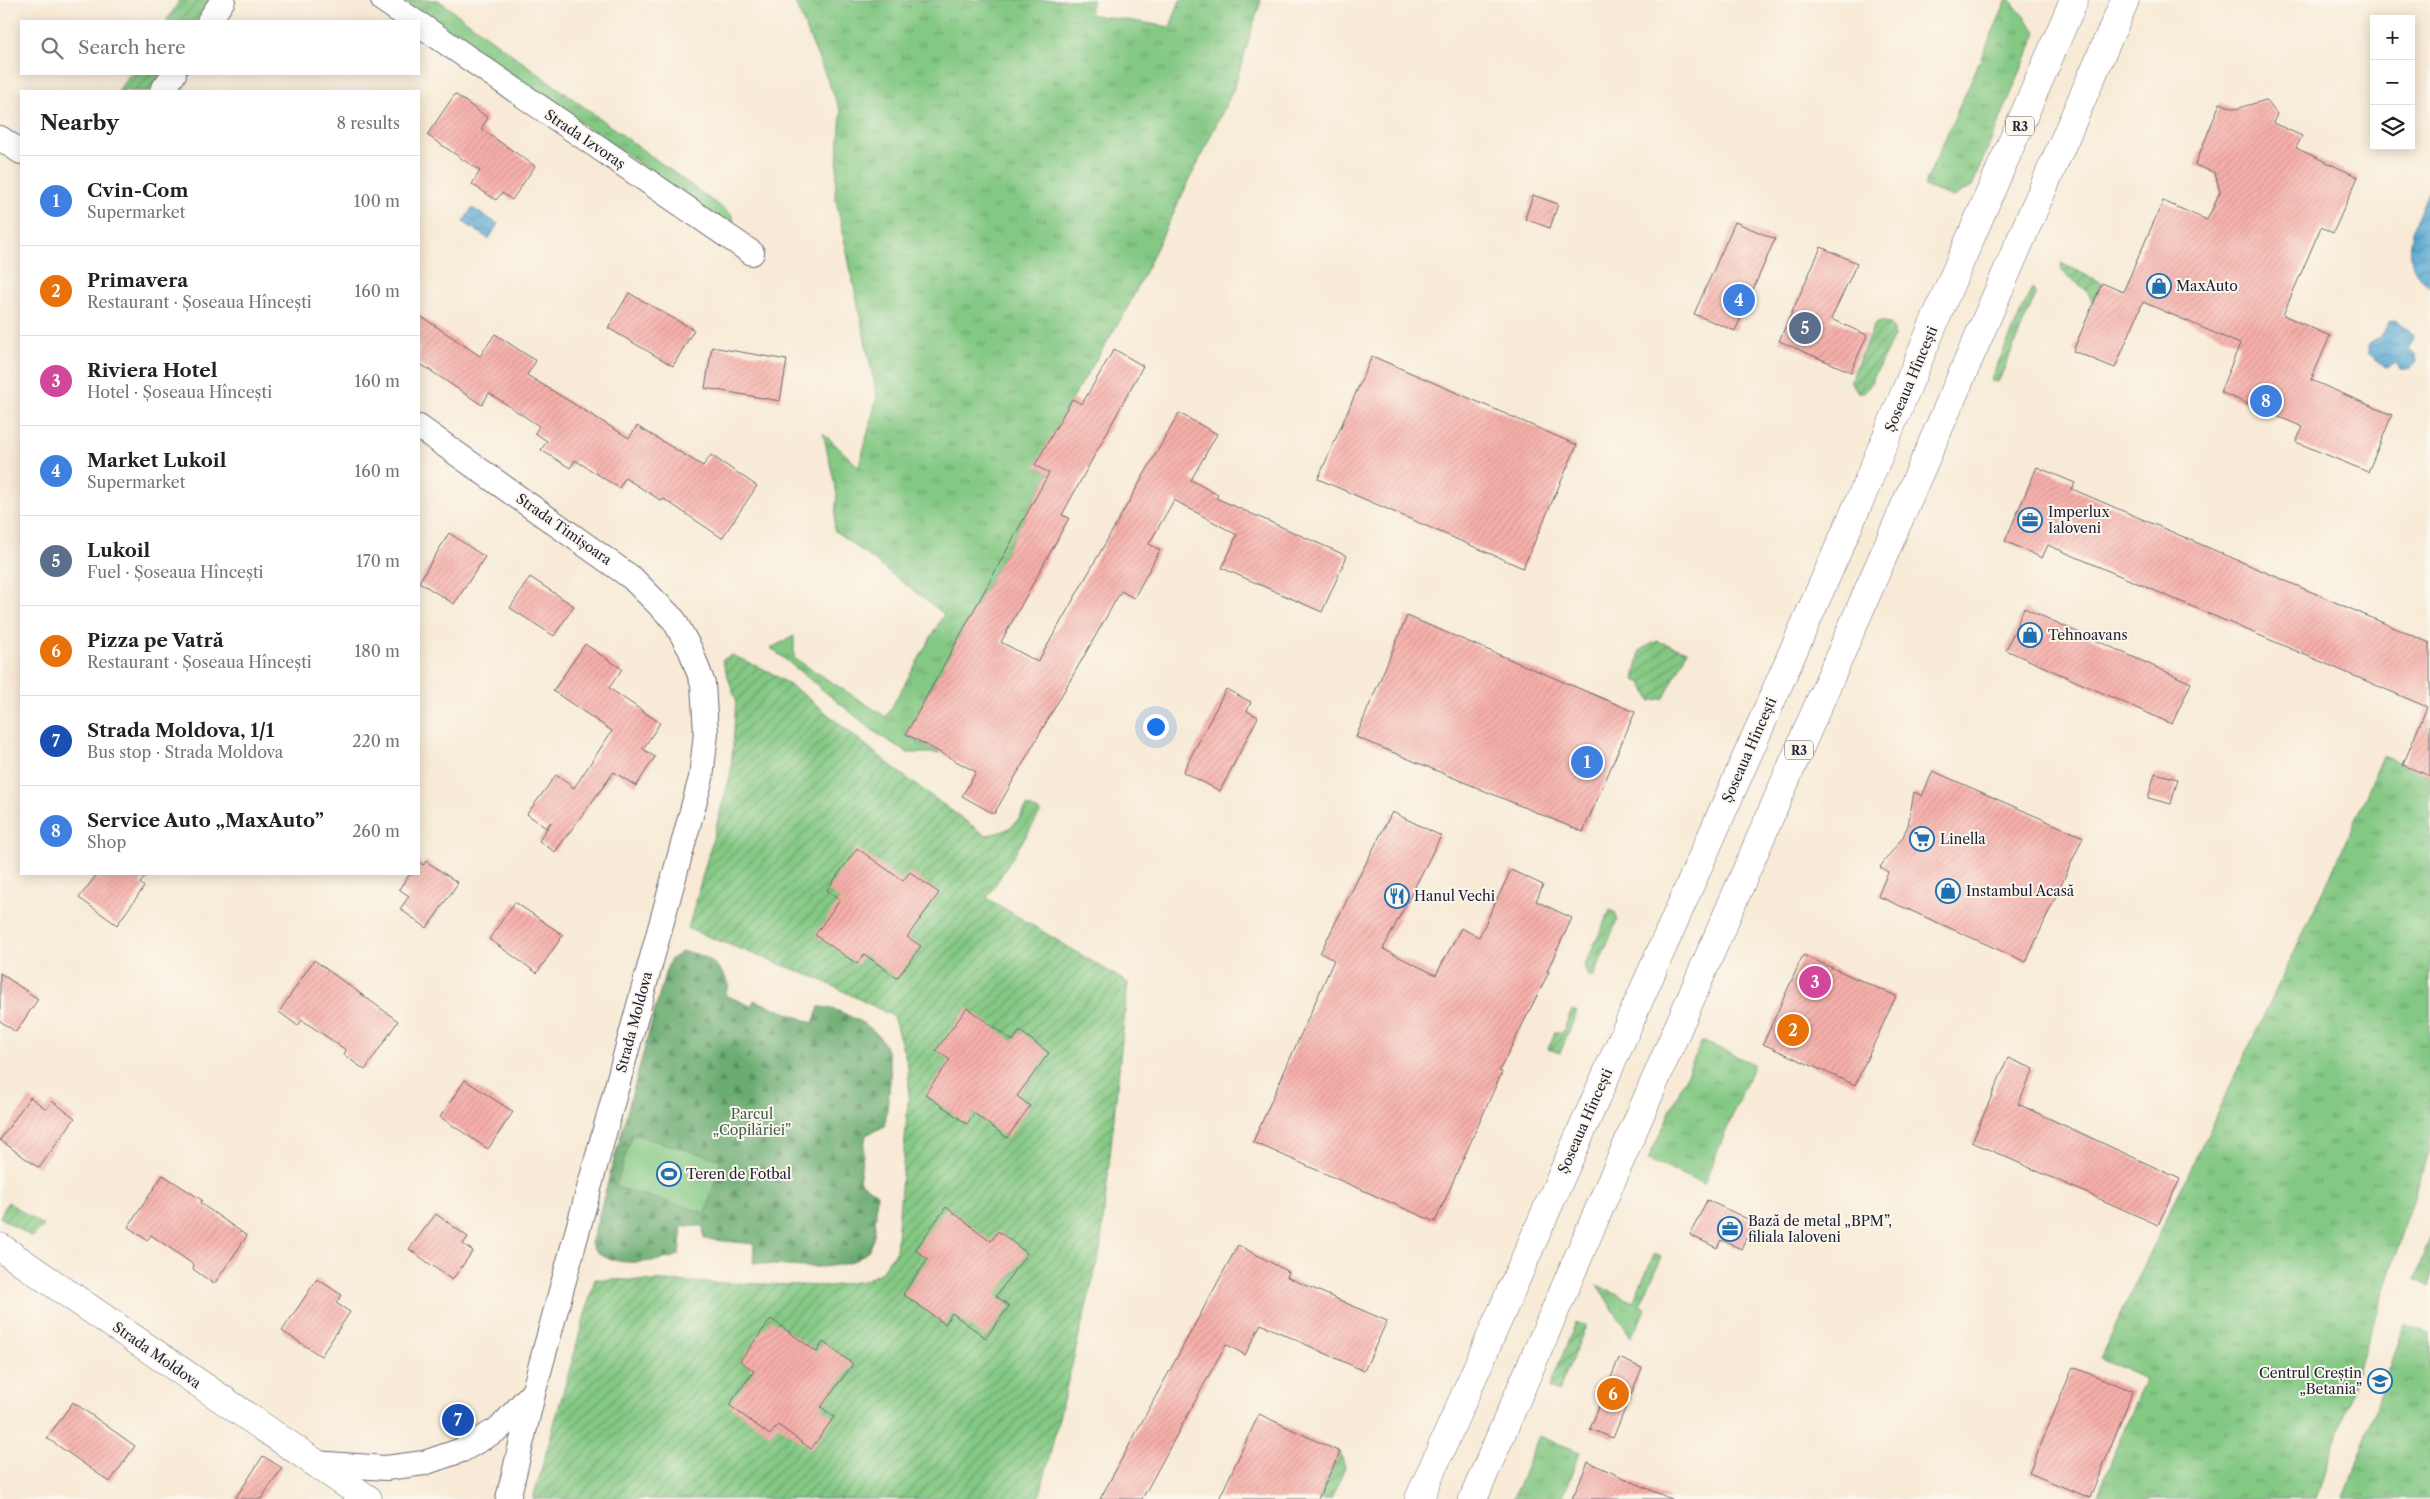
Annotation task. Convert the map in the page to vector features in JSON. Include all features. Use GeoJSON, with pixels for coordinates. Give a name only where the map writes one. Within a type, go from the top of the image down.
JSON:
{"type":"FeatureCollection","features":[{"type":"Feature","properties":{"kind":"main road","name":"Șoseaua Hîncești"},"geometry":{"type":"LineString","coordinates":[[1418,1499],[1862,493],[2074,0]]}},
{"type":"Feature","properties":{"kind":"main road","name":"R3"},"geometry":{"type":"LineString","coordinates":[[1473,1499],[2125,0]]}},
{"type":"Feature","properties":{"kind":"main road","name":"Strada Moldova"},"geometry":{"type":"LineString","coordinates":[[0,1247],[368,1499]]}},
{"type":"Feature","properties":{"kind":"street"},"geometry":{"type":"LineString","coordinates":[[210,20],[223,0]]}},
{"type":"Feature","properties":{"kind":"street"},"geometry":{"type":"LineString","coordinates":[[383,0],[413,20]]}},
{"type":"Feature","properties":{"kind":"street","name":"Strada Izvoraș"},"geometry":{"type":"LineString","coordinates":[[420,25],[752,253]]}},
{"type":"Feature","properties":{"kind":"street"},"geometry":{"type":"LineString","coordinates":[[163,90],[173,75]]}},
{"type":"Feature","properties":{"kind":"street"},"geometry":{"type":"LineString","coordinates":[[0,138],[20,151]]}},
{"type":"Feature","properties":{"kind":"street","name":"Strada Timișoara"},"geometry":{"type":"LineString","coordinates":[[420,428],[632,578],[674,620],[691,651]]}},
{"type":"Feature","properties":{"kind":"street","name":"Strada Moldova"},"geometry":{"type":"LineString","coordinates":[[508,1499],[534,1390],[701,778],[706,733],[703,684],[691,651]]}},
{"type":"Feature","properties":{"kind":"street","name":"Strada Moldova"},"geometry":{"type":"LineString","coordinates":[[313,1463],[386,1468],[424,1463],[462,1450],[500,1428],[534,1390]]}},
{"type":"Feature","properties":{"kind":"green space"},"geometry":{"type":"Polygon","coordinates":[[[180,0],[211,0],[199,20],[167,20],[180,0]]]}},
{"type":"Feature","properties":{"kind":"green space"},"geometry":{"type":"Polygon","coordinates":[[[402,0],[438,0],[733,216],[734,229],[402,0]]]}},
{"type":"Feature","properties":{"kind":"green space"},"geometry":{"type":"Polygon","coordinates":[[[794,0],[1093,0],[1089,14],[1170,27],[1180,0],[1261,0],[1234,88],[1126,311],[1072,399],[1036,465],[1049,473],[906,734],[940,753],[908,753],[876,733],[771,648],[794,636],[794,658],[886,717],[944,614],[834,530],[837,494],[823,433],[859,467],[877,397],[835,195],[841,112],[794,0]]]}},
{"type":"Feature","properties":{"kind":"green space"},"geometry":{"type":"Polygon","coordinates":[[[2007,0],[2010,0],[2037,32],[1972,186],[1953,197],[1924,186],[2007,0]]]}},
{"type":"Feature","properties":{"kind":"green space"},"geometry":{"type":"Polygon","coordinates":[[[129,75],[160,75],[150,90],[119,90],[129,75]]]}},
{"type":"Feature","properties":{"kind":"green space"},"geometry":{"type":"Polygon","coordinates":[[[2061,263],[2102,283],[2093,304],[2088,292],[2062,271],[2061,263]]]}},
{"type":"Feature","properties":{"kind":"green space"},"geometry":{"type":"Polygon","coordinates":[[[2032,288],[2036,294],[2000,378],[1998,382],[1991,381],[1992,376],[2032,288]]]}},
{"type":"Feature","properties":{"kind":"green space"},"geometry":{"type":"Polygon","coordinates":[[[1879,321],[1890,323],[1894,330],[1894,336],[1869,387],[1864,392],[1858,392],[1850,381],[1874,325],[1879,321]]]}},
{"type":"Feature","properties":{"kind":"green space"},"geometry":{"type":"Polygon","coordinates":[[[1657,641],[1688,651],[1664,698],[1650,701],[1642,683],[1634,680],[1640,650],[1657,641]]]}},
{"type":"Feature","properties":{"kind":"green space"},"geometry":{"type":"Polygon","coordinates":[[[732,655],[770,672],[803,694],[900,773],[985,835],[1000,832],[1011,827],[1019,819],[1027,806],[1041,812],[987,898],[1128,983],[1100,1251],[1039,1499],[533,1499],[595,1279],[829,1286],[863,1281],[880,1273],[896,1251],[909,1090],[908,1066],[893,1016],[819,979],[688,929],[731,772],[736,700],[722,660],[732,655]]]}},
{"type":"Feature","properties":{"kind":"green space"},"geometry":{"type":"Polygon","coordinates":[[[2383,756],[2430,776],[2430,1147],[2317,1499],[2096,1499],[2145,1378],[2100,1358],[2329,879],[2383,756]]]}},
{"type":"Feature","properties":{"kind":"green space"},"geometry":{"type":"Polygon","coordinates":[[[1610,910],[1615,912],[1617,921],[1593,978],[1588,976],[1584,967],[1610,910]]]}},
{"type":"Feature","properties":{"kind":"green space","name":"Parcul „Copilăriei”"},"geometry":{"type":"Polygon","coordinates":[[[682,952],[698,954],[711,961],[721,971],[729,985],[725,995],[751,1006],[754,1000],[813,1023],[819,1007],[833,1009],[871,1028],[881,1039],[887,1051],[890,1064],[889,1094],[885,1126],[866,1135],[859,1181],[877,1194],[875,1230],[872,1244],[861,1257],[848,1263],[816,1267],[753,1263],[754,1244],[704,1239],[703,1226],[682,1226],[679,1255],[657,1260],[644,1262],[618,1261],[607,1258],[597,1252],[591,1244],[666,970],[671,959],[682,952]]]}},
{"type":"Feature","properties":{"kind":"green space"},"geometry":{"type":"Polygon","coordinates":[[[1572,1010],[1577,1012],[1560,1053],[1548,1049],[1555,1032],[1562,1033],[1572,1010]]]}},
{"type":"Feature","properties":{"kind":"green space"},"geometry":{"type":"Polygon","coordinates":[[[1702,1041],[1754,1064],[1704,1184],[1648,1160],[1702,1041]]]}},
{"type":"Feature","properties":{"kind":"green space","name":"Teren de Fotbal"},"geometry":{"type":"Polygon","coordinates":[[[632,1134],[721,1160],[706,1213],[616,1187],[632,1134]]]}},
{"type":"Feature","properties":{"kind":"green space"},"geometry":{"type":"Polygon","coordinates":[[[8,1202],[44,1226],[32,1237],[0,1217],[8,1202]]]}},
{"type":"Feature","properties":{"kind":"green space"},"geometry":{"type":"Polygon","coordinates":[[[2430,1237],[2430,1286],[2415,1278],[2430,1237]]]}},
{"type":"Feature","properties":{"kind":"green space"},"geometry":{"type":"Polygon","coordinates":[[[1654,1254],[1662,1257],[1640,1305],[1646,1309],[1631,1337],[1597,1285],[1633,1302],[1654,1254]]]}},
{"type":"Feature","properties":{"kind":"green space"},"geometry":{"type":"Polygon","coordinates":[[[1576,1322],[1586,1326],[1558,1392],[1549,1388],[1576,1322]]]}},
{"type":"Feature","properties":{"kind":"green space"},"geometry":{"type":"Polygon","coordinates":[[[2405,1324],[2430,1333],[2430,1499],[2344,1499],[2405,1324]]]}},
{"type":"Feature","properties":{"kind":"green space"},"geometry":{"type":"Polygon","coordinates":[[[1539,1436],[1580,1452],[1562,1499],[1513,1499],[1539,1436]]]}},
{"type":"Feature","properties":{"kind":"green space"},"geometry":{"type":"Polygon","coordinates":[[[1340,1452],[1345,1467],[1331,1499],[1318,1499],[1340,1452]]]}},
{"type":"Feature","properties":{"kind":"water"},"geometry":{"type":"Polygon","coordinates":[[[2430,187],[2430,287],[2416,273],[2410,251],[2417,218],[2430,187]]]}},
{"type":"Feature","properties":{"kind":"water"},"geometry":{"type":"Polygon","coordinates":[[[472,208],[498,224],[489,239],[463,222],[472,208]]]}},
{"type":"Feature","properties":{"kind":"water"},"geometry":{"type":"Polygon","coordinates":[[[2396,320],[2413,335],[2414,339],[2408,349],[2415,354],[2416,362],[2409,370],[2400,369],[2396,363],[2387,368],[2368,353],[2368,344],[2380,337],[2391,321],[2396,320]]]}},
{"type":"Feature","properties":{"kind":"building"},"geometry":{"type":"Polygon","coordinates":[[[455,94],[488,118],[481,129],[535,166],[512,200],[502,193],[496,200],[472,184],[480,171],[427,135],[455,94]]]}},
{"type":"Feature","properties":{"kind":"building"},"geometry":{"type":"Polygon","coordinates":[[[2266,100],[2277,114],[2273,123],[2302,136],[2296,148],[2358,177],[2333,233],[2321,227],[2283,315],[2330,336],[2311,380],[2392,415],[2368,472],[2296,442],[2303,427],[2220,392],[2240,344],[2143,302],[2115,368],[2073,351],[2102,283],[2123,292],[2163,201],[2207,220],[2220,192],[2215,173],[2195,165],[2220,103],[2235,109],[2266,100]]]}},
{"type":"Feature","properties":{"kind":"building"},"geometry":{"type":"Polygon","coordinates":[[[1533,195],[1558,204],[1550,228],[1525,219],[1533,195]]]}},
{"type":"Feature","properties":{"kind":"building"},"geometry":{"type":"Polygon","coordinates":[[[1735,222],[1775,239],[1735,331],[1694,314],[1735,222]]]}},
{"type":"Feature","properties":{"kind":"building"},"geometry":{"type":"Polygon","coordinates":[[[1821,247],[1857,263],[1831,319],[1867,335],[1851,372],[1779,341],[1821,247]]]}},
{"type":"Feature","properties":{"kind":"building"},"geometry":{"type":"Polygon","coordinates":[[[629,293],[694,330],[673,366],[608,328],[629,293]]]}},
{"type":"Feature","properties":{"kind":"building"},"geometry":{"type":"Polygon","coordinates":[[[420,316],[480,356],[495,334],[536,361],[527,375],[629,438],[637,426],[703,466],[711,455],[757,486],[722,538],[664,499],[662,501],[625,478],[619,488],[575,460],[570,468],[541,450],[547,441],[535,433],[539,426],[489,393],[482,405],[420,364],[420,316]]]}},
{"type":"Feature","properties":{"kind":"building"},"geometry":{"type":"Polygon","coordinates":[[[712,347],[787,360],[780,401],[705,388],[712,347]]]}},
{"type":"Feature","properties":{"kind":"building"},"geometry":{"type":"Polygon","coordinates":[[[1114,349],[1143,366],[1062,515],[1069,518],[1001,642],[1038,662],[1179,413],[1217,434],[1191,480],[1218,495],[1216,498],[1347,556],[1322,612],[1222,568],[1237,535],[1174,500],[1149,544],[1160,550],[1134,598],[1121,591],[994,814],[962,796],[976,772],[906,734],[1049,473],[1035,465],[1072,399],[1082,404],[1114,349]]]}},
{"type":"Feature","properties":{"kind":"building"},"geometry":{"type":"Polygon","coordinates":[[[1372,356],[1577,445],[1523,568],[1318,479],[1372,356]]]}},
{"type":"Feature","properties":{"kind":"building"},"geometry":{"type":"Polygon","coordinates":[[[2037,467],[2075,483],[2072,489],[2430,643],[2430,776],[2403,765],[2427,707],[2048,545],[2042,558],[2005,541],[2037,467]]]}},
{"type":"Feature","properties":{"kind":"building"},"geometry":{"type":"Polygon","coordinates":[[[449,533],[485,557],[454,604],[420,583],[449,533]]]}},
{"type":"Feature","properties":{"kind":"building"},"geometry":{"type":"Polygon","coordinates":[[[530,577],[574,606],[554,636],[510,608],[530,577]]]}},
{"type":"Feature","properties":{"kind":"building"},"geometry":{"type":"Polygon","coordinates":[[[2024,608],[2191,683],[2172,724],[2006,650],[2024,608]]]}},
{"type":"Feature","properties":{"kind":"building"},"geometry":{"type":"Polygon","coordinates":[[[1407,616],[1635,712],[1583,832],[1356,737],[1407,616]]]}},
{"type":"Feature","properties":{"kind":"building"},"geometry":{"type":"Polygon","coordinates":[[[585,644],[622,669],[609,688],[660,723],[643,749],[655,757],[636,786],[614,772],[555,852],[539,841],[551,822],[546,828],[527,814],[556,775],[574,788],[612,731],[553,691],[585,644]]]}},
{"type":"Feature","properties":{"kind":"building"},"geometry":{"type":"Polygon","coordinates":[[[1226,689],[1251,702],[1247,711],[1258,717],[1220,791],[1183,772],[1226,689]]]}},
{"type":"Feature","properties":{"kind":"building"},"geometry":{"type":"Polygon","coordinates":[[[1933,771],[2083,837],[2026,962],[1878,896],[1888,872],[1880,867],[1903,837],[1908,825],[1914,792],[1922,796],[1933,771]]]}},
{"type":"Feature","properties":{"kind":"building"},"geometry":{"type":"Polygon","coordinates":[[[2155,773],[2178,779],[2171,804],[2148,798],[2155,773]]]}},
{"type":"Feature","properties":{"kind":"building"},"geometry":{"type":"Polygon","coordinates":[[[1392,812],[1441,836],[1383,949],[1436,975],[1461,928],[1479,937],[1511,870],[1543,885],[1536,901],[1572,918],[1547,971],[1549,972],[1499,1071],[1502,1072],[1435,1222],[1253,1142],[1334,960],[1320,953],[1392,812]]]}},
{"type":"Feature","properties":{"kind":"building"},"geometry":{"type":"Polygon","coordinates":[[[857,848],[903,881],[910,872],[939,893],[907,937],[921,946],[897,978],[864,954],[857,964],[815,935],[840,900],[827,890],[857,848]]]}},
{"type":"Feature","properties":{"kind":"building"},"geometry":{"type":"Polygon","coordinates":[[[426,861],[458,883],[427,928],[400,909],[409,896],[399,889],[409,875],[420,875],[420,863],[423,865],[426,861]]]}},
{"type":"Feature","properties":{"kind":"building"},"geometry":{"type":"Polygon","coordinates":[[[96,875],[146,875],[140,883],[144,887],[117,925],[79,898],[96,875]]]}},
{"type":"Feature","properties":{"kind":"building"},"geometry":{"type":"Polygon","coordinates":[[[515,902],[563,935],[537,973],[489,939],[515,902]]]}},
{"type":"Feature","properties":{"kind":"building"},"geometry":{"type":"Polygon","coordinates":[[[1803,955],[1896,996],[1855,1085],[1763,1044],[1803,955]]]}},
{"type":"Feature","properties":{"kind":"building"},"geometry":{"type":"Polygon","coordinates":[[[314,960],[398,1021],[365,1070],[344,1055],[346,1050],[302,1020],[298,1026],[279,1012],[314,960]]]}},
{"type":"Feature","properties":{"kind":"building"},"geometry":{"type":"Polygon","coordinates":[[[0,973],[38,999],[16,1032],[0,1021],[0,973]]]}},
{"type":"Feature","properties":{"kind":"building"},"geometry":{"type":"Polygon","coordinates":[[[967,1008],[1013,1041],[1020,1031],[1049,1053],[1017,1096],[1030,1106],[1007,1138],[974,1113],[967,1124],[925,1094],[950,1060],[936,1050],[967,1008]]]}},
{"type":"Feature","properties":{"kind":"building"},"geometry":{"type":"Polygon","coordinates":[[[2008,1058],[2034,1069],[2018,1104],[2180,1179],[2158,1225],[1972,1142],[2008,1058]]]}},
{"type":"Feature","properties":{"kind":"building"},"geometry":{"type":"Polygon","coordinates":[[[465,1080],[513,1112],[488,1149],[440,1117],[465,1080]]]}},
{"type":"Feature","properties":{"kind":"building"},"geometry":{"type":"Polygon","coordinates":[[[30,1097],[46,1109],[52,1101],[75,1118],[39,1168],[0,1140],[30,1097]]]}},
{"type":"Feature","properties":{"kind":"building"},"geometry":{"type":"Polygon","coordinates":[[[163,1175],[202,1200],[200,1203],[247,1236],[214,1284],[193,1269],[194,1265],[151,1235],[147,1240],[128,1227],[163,1175]]]}},
{"type":"Feature","properties":{"kind":"building"},"geometry":{"type":"Polygon","coordinates":[[[1707,1200],[1754,1222],[1741,1249],[1721,1240],[1717,1248],[1690,1235],[1707,1200]]]}},
{"type":"Feature","properties":{"kind":"building"},"geometry":{"type":"Polygon","coordinates":[[[946,1207],[991,1241],[998,1231],[1027,1253],[996,1296],[1009,1306],[986,1338],[952,1313],[945,1324],[903,1294],[928,1259],[915,1250],[946,1207]]]}},
{"type":"Feature","properties":{"kind":"building"},"geometry":{"type":"Polygon","coordinates":[[[436,1214],[468,1237],[463,1244],[473,1251],[452,1280],[409,1249],[436,1214]]]}},
{"type":"Feature","properties":{"kind":"building"},"geometry":{"type":"Polygon","coordinates":[[[1238,1245],[1289,1272],[1287,1277],[1387,1321],[1364,1371],[1261,1324],[1245,1355],[1226,1344],[1142,1499],[1100,1499],[1238,1245]]]}},
{"type":"Feature","properties":{"kind":"building"},"geometry":{"type":"Polygon","coordinates":[[[317,1279],[342,1295],[336,1303],[350,1312],[321,1356],[282,1331],[317,1279]]]}},
{"type":"Feature","properties":{"kind":"building"},"geometry":{"type":"Polygon","coordinates":[[[771,1319],[817,1352],[823,1342],[853,1364],[821,1407],[834,1417],[811,1449],[778,1425],[770,1435],[729,1405],[754,1371],[740,1361],[771,1319]]]}},
{"type":"Feature","properties":{"kind":"building"},"geometry":{"type":"Polygon","coordinates":[[[1619,1358],[1642,1368],[1613,1438],[1590,1429],[1619,1358]]]}},
{"type":"Feature","properties":{"kind":"building"},"geometry":{"type":"Polygon","coordinates":[[[2073,1367],[2133,1391],[2090,1498],[2029,1473],[2073,1367]]]}},
{"type":"Feature","properties":{"kind":"building"},"geometry":{"type":"Polygon","coordinates":[[[73,1402],[135,1446],[110,1482],[47,1438],[73,1402]]]}},
{"type":"Feature","properties":{"kind":"building"},"geometry":{"type":"Polygon","coordinates":[[[1259,1414],[1340,1452],[1318,1499],[1219,1499],[1259,1414]]]}},
{"type":"Feature","properties":{"kind":"building"},"geometry":{"type":"Polygon","coordinates":[[[263,1456],[282,1468],[261,1499],[235,1499],[263,1456]]]}},
{"type":"Feature","properties":{"kind":"building"},"geometry":{"type":"Polygon","coordinates":[[[1588,1462],[1671,1499],[1572,1499],[1588,1462]]]}},
{"type":"Feature","properties":{"kind":"place","name":"MaxAuto"},"geometry":{"type":"Point","coordinates":[2159,286]}},
{"type":"Feature","properties":{"kind":"place","name":"Market Lukoil"},"geometry":{"type":"Point","coordinates":[1739,300]}},
{"type":"Feature","properties":{"kind":"place","name":"Lukoil"},"geometry":{"type":"Point","coordinates":[1805,328]}},
{"type":"Feature","properties":{"kind":"place","name":"Service Auto „MaxAuto”"},"geometry":{"type":"Point","coordinates":[2266,401]}},
{"type":"Feature","properties":{"kind":"place","name":"Imperlux Ialoveni"},"geometry":{"type":"Point","coordinates":[2030,520]}},
{"type":"Feature","properties":{"kind":"place","name":"Tehnoavans"},"geometry":{"type":"Point","coordinates":[2030,635]}},
{"type":"Feature","properties":{"kind":"place","name":"Cvin-Com"},"geometry":{"type":"Point","coordinates":[1587,762]}},
{"type":"Feature","properties":{"kind":"place","name":"Linella"},"geometry":{"type":"Point","coordinates":[1922,839]}},
{"type":"Feature","properties":{"kind":"place","name":"Instambul Acasă"},"geometry":{"type":"Point","coordinates":[1948,891]}},
{"type":"Feature","properties":{"kind":"place","name":"Hanul Vechi"},"geometry":{"type":"Point","coordinates":[1397,896]}},
{"type":"Feature","properties":{"kind":"place","name":"Riviera Hotel"},"geometry":{"type":"Point","coordinates":[1815,982]}},
{"type":"Feature","properties":{"kind":"place","name":"Primavera"},"geometry":{"type":"Point","coordinates":[1793,1030]}},
{"type":"Feature","properties":{"kind":"place","name":"Teren de Fotbal"},"geometry":{"type":"Point","coordinates":[669,1174]}},
{"type":"Feature","properties":{"kind":"place","name":"Bază de metal „BPM”, filiala Ialoveni"},"geometry":{"type":"Point","coordinates":[1730,1229]}},
{"type":"Feature","properties":{"kind":"place","name":"Centrul Creștin „Betania”"},"geometry":{"type":"Point","coordinates":[2380,1381]}},
{"type":"Feature","properties":{"kind":"place","name":"Pizza pe Vatră"},"geometry":{"type":"Point","coordinates":[1613,1394]}},
{"type":"Feature","properties":{"kind":"place","name":"Strada Moldova, 1/1"},"geometry":{"type":"Point","coordinates":[458,1420]}}]}
